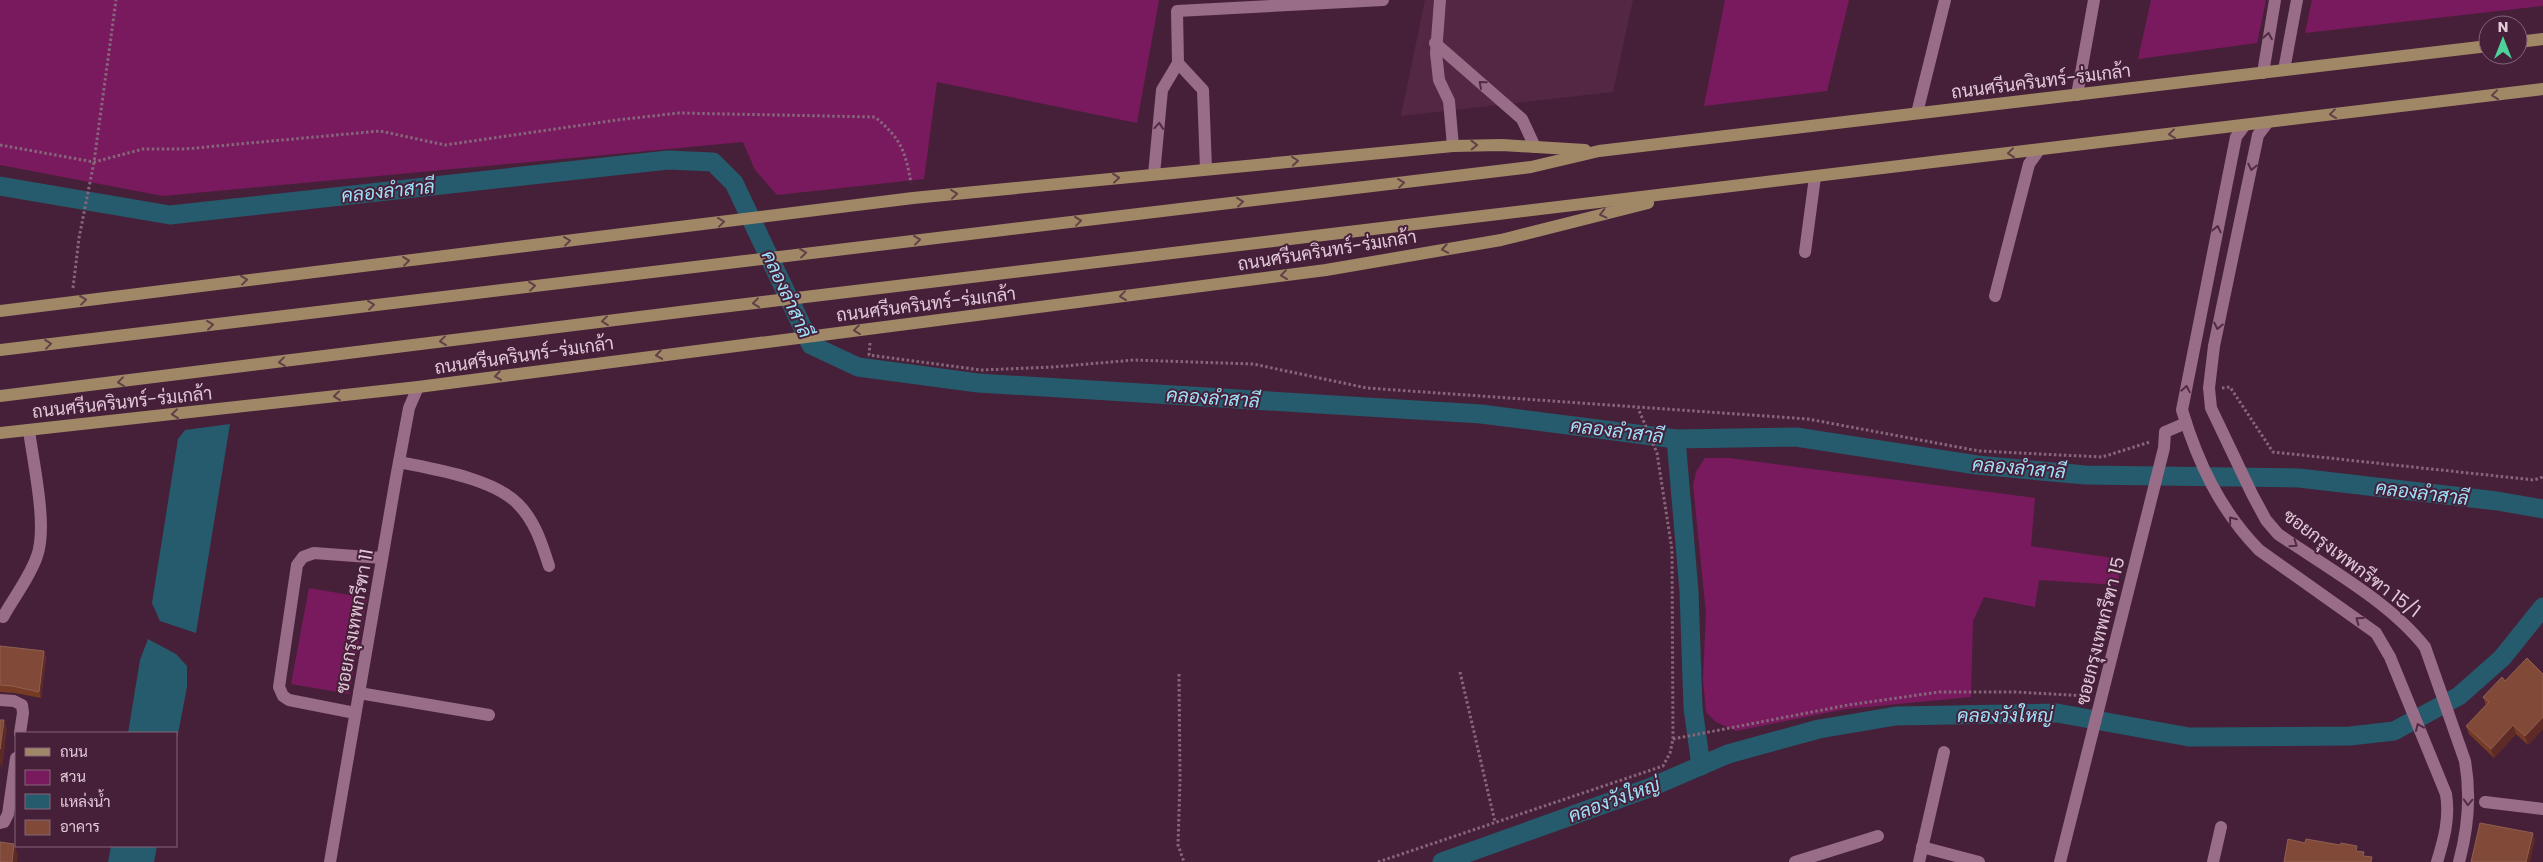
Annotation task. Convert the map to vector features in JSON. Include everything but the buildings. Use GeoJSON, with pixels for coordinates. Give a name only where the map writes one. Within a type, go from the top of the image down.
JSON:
{"type":"FeatureCollection","features":[{"type":"Feature","properties":{"kind":"main road"},"geometry":{"type":"LineString","coordinates":[[2528,41],[2543,39]]}},
{"type":"Feature","properties":{"kind":"main road","name":"ถนนศรีนครินทร์-ร่มเกล้า"},"geometry":{"type":"LineString","coordinates":[[0,350],[1531,167],[1599,151],[2478,47]]}},
{"type":"Feature","properties":{"kind":"main road","name":"ถนนศรีนครินทร์-ร่มเกล้า"},"geometry":{"type":"LineString","coordinates":[[0,396],[688,311],[2543,89]]}},
{"type":"Feature","properties":{"kind":"main road","name":"ถนนศรีนครินทร์-ร่มเกล้า"},"geometry":{"type":"LineString","coordinates":[[0,310],[913,198],[1154,174],[1453,146],[1502,145],[1599,151]]}},
{"type":"Feature","properties":{"kind":"main road","name":"ถนนศรีนครินทร์-ร่มเกล้า"},"geometry":{"type":"LineString","coordinates":[[0,433],[418,387],[707,348],[906,325],[1336,268],[1501,240],[1702,190]]}},
{"type":"Feature","properties":{"kind":"street"},"geometry":{"type":"LineString","coordinates":[[1154,174],[1162,90],[1178,64],[1177,11],[1312,2],[1383,0]]}},
{"type":"Feature","properties":{"kind":"street"},"geometry":{"type":"LineString","coordinates":[[1440,0],[1435,43],[1439,80],[1449,101],[1453,146]]}},
{"type":"Feature","properties":{"kind":"street"},"geometry":{"type":"LineString","coordinates":[[1917,114],[1945,0]]}},
{"type":"Feature","properties":{"kind":"street"},"geometry":{"type":"LineString","coordinates":[[2077,95],[2094,0]]}},
{"type":"Feature","properties":{"kind":"street"},"geometry":{"type":"LineString","coordinates":[[2263,72],[2275,0]]}},
{"type":"Feature","properties":{"kind":"street"},"geometry":{"type":"LineString","coordinates":[[2284,70],[2297,0]]}},
{"type":"Feature","properties":{"kind":"street"},"geometry":{"type":"LineString","coordinates":[[1435,43],[1522,119],[1535,147]]}},
{"type":"Feature","properties":{"kind":"street"},"geometry":{"type":"LineString","coordinates":[[1178,64],[1203,90],[1206,169]]}},
{"type":"Feature","properties":{"kind":"street","name":"ซอยกรุงเทพกรีฑา 15/1"},"geometry":{"type":"LineString","coordinates":[[2268,122],[2258,135],[2214,346],[2209,388],[2211,408],[2252,494],[2266,520],[2278,534],[2388,609],[2414,632],[2425,647],[2463,754],[2468,780],[2468,805],[2464,841],[2459,862]]}},
{"type":"Feature","properties":{"kind":"street"},"geometry":{"type":"LineString","coordinates":[[2246,125],[2236,137],[2182,410],[2195,453],[2217,495],[2227,513],[2258,550],[2376,633],[2390,657],[2446,794],[2448,808],[2446,830],[2437,862]]}},
{"type":"Feature","properties":{"kind":"street"},"geometry":{"type":"LineString","coordinates":[[1995,296],[2030,164],[2039,150]]}},
{"type":"Feature","properties":{"kind":"street"},"geometry":{"type":"LineString","coordinates":[[1806,252],[1815,177]]}},
{"type":"Feature","properties":{"kind":"street","name":"ซอยกรุงเทพกรีฑา 11"},"geometry":{"type":"LineString","coordinates":[[330,862],[399,462],[410,408],[418,387]]}},
{"type":"Feature","properties":{"kind":"street"},"geometry":{"type":"LineString","coordinates":[[2163,443],[2165,432],[2186,423]]}},
{"type":"Feature","properties":{"kind":"street"},"geometry":{"type":"LineString","coordinates":[[3,617],[37,557],[41,542],[41,523],[29,430]]}},
{"type":"Feature","properties":{"kind":"street","name":"ซอยกรุงเทพกรีฑา 15"},"geometry":{"type":"LineString","coordinates":[[2060,862],[2150,504],[2163,443]]}},
{"type":"Feature","properties":{"kind":"street"},"geometry":{"type":"LineString","coordinates":[[399,462],[475,480],[518,503],[538,535],[549,566]]}},
{"type":"Feature","properties":{"kind":"street"},"geometry":{"type":"LineString","coordinates":[[355,713],[289,700],[283,696],[279,687],[297,565],[303,557],[314,553],[382,558]]}},
{"type":"Feature","properties":{"kind":"street"},"geometry":{"type":"LineString","coordinates":[[359,693],[489,715]]}},
{"type":"Feature","properties":{"kind":"street"},"geometry":{"type":"LineString","coordinates":[[0,700],[14,701],[22,705],[23,713],[20,732]]}},
{"type":"Feature","properties":{"kind":"street"},"geometry":{"type":"LineString","coordinates":[[1918,862],[1944,752]]}},
{"type":"Feature","properties":{"kind":"street"},"geometry":{"type":"LineString","coordinates":[[0,823],[4,822],[8,814],[15,765]]}},
{"type":"Feature","properties":{"kind":"street"},"geometry":{"type":"LineString","coordinates":[[2485,802],[2543,809]]}},
{"type":"Feature","properties":{"kind":"street"},"geometry":{"type":"LineString","coordinates":[[2213,862],[2221,827]]}},
{"type":"Feature","properties":{"kind":"street"},"geometry":{"type":"LineString","coordinates":[[1795,862],[1878,836]]}},
{"type":"Feature","properties":{"kind":"street"},"geometry":{"type":"LineString","coordinates":[[1922,847],[1979,862]]}},
{"type":"Feature","properties":{"kind":"path"},"geometry":{"type":"LineString","coordinates":[[71,301],[79,238],[94,162],[116,0]]}},
{"type":"Feature","properties":{"kind":"path"},"geometry":{"type":"LineString","coordinates":[[0,145],[94,162],[143,149],[186,149],[380,131],[445,145],[618,120],[679,114],[875,117],[893,132],[906,155],[913,198]]}},
{"type":"Feature","properties":{"kind":"path"},"geometry":{"type":"LineString","coordinates":[[879,341],[870,342],[869,355],[981,370],[1053,367],[1134,360],[1253,364],[1367,388],[1808,419],[1979,452],[2102,457],[2163,443]]}},
{"type":"Feature","properties":{"kind":"path"},"geometry":{"type":"LineString","coordinates":[[2209,388],[2230,387],[2273,452],[2534,480],[2543,478]]}},
{"type":"Feature","properties":{"kind":"path"},"geometry":{"type":"LineString","coordinates":[[1378,862],[1663,766],[1670,753],[1673,738],[1672,550],[1657,453],[1638,408]]}},
{"type":"Feature","properties":{"kind":"path"},"geometry":{"type":"LineString","coordinates":[[1460,672],[1495,822]]}},
{"type":"Feature","properties":{"kind":"path"},"geometry":{"type":"LineString","coordinates":[[1179,674],[1180,780],[1178,845],[1184,862]]}},
{"type":"Feature","properties":{"kind":"path"},"geometry":{"type":"LineString","coordinates":[[1673,738],[1848,705],[1939,692],[2015,692],[2089,696],[2091,688]]}},
{"type":"Feature","properties":{"kind":"shaded area"},"geometry":{"type":"Polygon","coordinates":[[[1425,0],[1633,0],[1613,92],[1401,116],[1425,0]]]}},
{"type":"Feature","properties":{"kind":"green space"},"geometry":{"type":"Polygon","coordinates":[[[0,0],[1159,0],[1137,123],[937,82],[924,179],[777,195],[755,170],[743,142],[163,196],[0,165],[0,0]]]}},
{"type":"Feature","properties":{"kind":"green space"},"geometry":{"type":"Polygon","coordinates":[[[1725,0],[1849,0],[1827,91],[1704,106],[1725,0]]]}},
{"type":"Feature","properties":{"kind":"green space"},"geometry":{"type":"Polygon","coordinates":[[[2151,0],[2266,0],[2257,43],[2138,59],[2151,0]]]}},
{"type":"Feature","properties":{"kind":"green space"},"geometry":{"type":"Polygon","coordinates":[[[2312,0],[2543,0],[2543,6],[2305,33],[2312,0]]]}},
{"type":"Feature","properties":{"kind":"green space"},"geometry":{"type":"Polygon","coordinates":[[[1705,458],[1729,458],[2035,498],[2031,546],[2120,559],[2118,585],[2039,580],[2035,607],[1984,597],[1973,621],[1971,697],[1846,709],[1736,731],[1716,722],[1706,712],[1703,679],[1706,613],[1693,485],[1696,472],[1705,458]]]}},
{"type":"Feature","properties":{"kind":"green space"},"geometry":{"type":"Polygon","coordinates":[[[309,588],[367,598],[349,694],[291,684],[309,588]]]}},
{"type":"Feature","properties":{"kind":"water"},"geometry":{"type":"Polygon","coordinates":[[[230,424],[196,633],[160,621],[152,603],[178,439],[185,430],[230,424]]]}},
{"type":"Feature","properties":{"kind":"water"},"geometry":{"type":"Polygon","coordinates":[[[148,639],[176,654],[187,666],[187,687],[178,734],[178,732],[128,732],[140,660],[148,639]]]}},
{"type":"Feature","properties":{"kind":"water"},"geometry":{"type":"Polygon","coordinates":[[[111,847],[157,847],[154,862],[108,862],[111,847]]]}},
{"type":"Feature","properties":{"kind":"waterway","name":"คลองลำสาลี"},"geometry":{"type":"LineString","coordinates":[[0,186],[170,215],[668,160],[713,162],[734,183],[811,345],[858,367],[978,383],[1481,414],[1676,439],[1796,437],[1977,465],[2085,475],[2299,478],[2497,501],[2543,509]]}},
{"type":"Feature","properties":{"kind":"waterway"},"geometry":{"type":"LineString","coordinates":[[1676,439],[1689,591],[1693,708],[1701,766]]}},
{"type":"Feature","properties":{"kind":"waterway","name":"คลองวังใหญ่"},"geometry":{"type":"LineString","coordinates":[[1442,862],[1649,788],[1728,754],[1819,729],[1896,716],[2057,713],[2189,737],[2350,736],[2394,731],[2459,696],[2502,658],[2543,607]]}}]}
